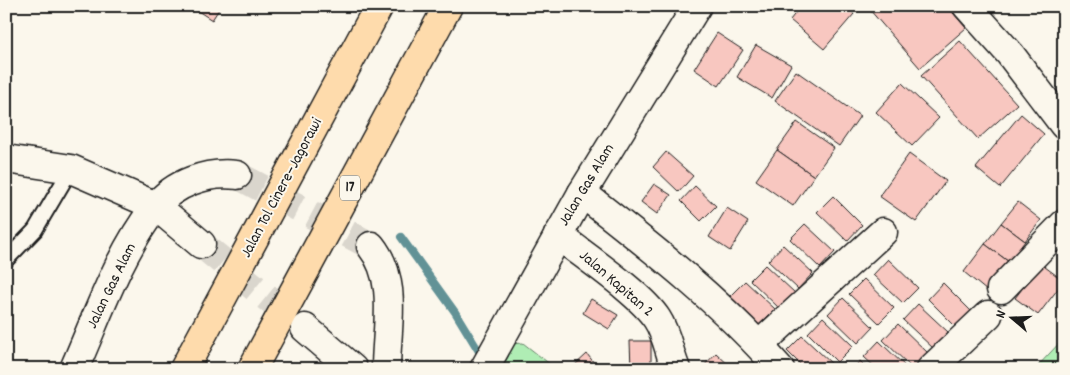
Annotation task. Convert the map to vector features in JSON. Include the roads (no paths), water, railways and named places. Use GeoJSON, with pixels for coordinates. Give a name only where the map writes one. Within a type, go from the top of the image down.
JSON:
{"type":"FeatureCollection","features":[{"type":"Feature","properties":{"kind":"highway","name":"Jalan Tol Cinere–Jagorawi"},"geometry":{"type":"LineString","coordinates":[[184,369],[379,6]]}},
{"type":"Feature","properties":{"kind":"highway","name":"17"},"geometry":{"type":"LineString","coordinates":[[252,369],[448,6]]}},
{"type":"Feature","properties":{"kind":"street","name":"Jalan Gas Alam"},"geometry":{"type":"LineString","coordinates":[[484,369],[582,193],[697,6]]}},
{"type":"Feature","properties":{"kind":"street"},"geometry":{"type":"LineString","coordinates":[[967,6],[988,27],[1064,125]]}},
{"type":"Feature","properties":{"kind":"street"},"geometry":{"type":"LineString","coordinates":[[6,158],[71,169],[156,206],[201,244]]}},
{"type":"Feature","properties":{"kind":"street","name":"Jalan Gas Alam"},"geometry":{"type":"LineString","coordinates":[[74,369],[118,269],[156,206],[177,189],[206,175],[221,173],[237,175]]}},
{"type":"Feature","properties":{"kind":"street"},"geometry":{"type":"LineString","coordinates":[[582,193],[660,254],[759,345],[780,369]]}},
{"type":"Feature","properties":{"kind":"street"},"geometry":{"type":"LineString","coordinates":[[1001,289],[1064,224]]}},
{"type":"Feature","properties":{"kind":"street"},"geometry":{"type":"LineString","coordinates":[[759,345],[883,232]]}},
{"type":"Feature","properties":{"kind":"street","name":"Jalan Kapitan 2"},"geometry":{"type":"LineString","coordinates":[[558,235],[640,301],[656,317],[663,329],[676,369]]}},
{"type":"Feature","properties":{"kind":"street"},"geometry":{"type":"LineString","coordinates":[[371,246],[380,257],[386,273],[388,291],[386,369]]}},
{"type":"Feature","properties":{"kind":"street"},"geometry":{"type":"LineString","coordinates":[[931,369],[988,315]]}},
{"type":"Feature","properties":{"kind":"street"},"geometry":{"type":"LineString","coordinates":[[305,328],[353,369]]}},
{"type":"Feature","properties":{"kind":"lane"},"geometry":{"type":"LineString","coordinates":[[6,260],[35,230],[71,169]]}},
{"type":"Feature","properties":{"kind":"waterway"},"geometry":{"type":"LineString","coordinates":[[401,237],[455,312],[483,358]]}},
{"type":"Feature","properties":{"kind":"tunnel"},"geometry":{"type":"LineString","coordinates":[[237,175],[371,246]]}},
{"type":"Feature","properties":{"kind":"tunnel"},"geometry":{"type":"LineString","coordinates":[[201,244],[302,326]]}}]}
